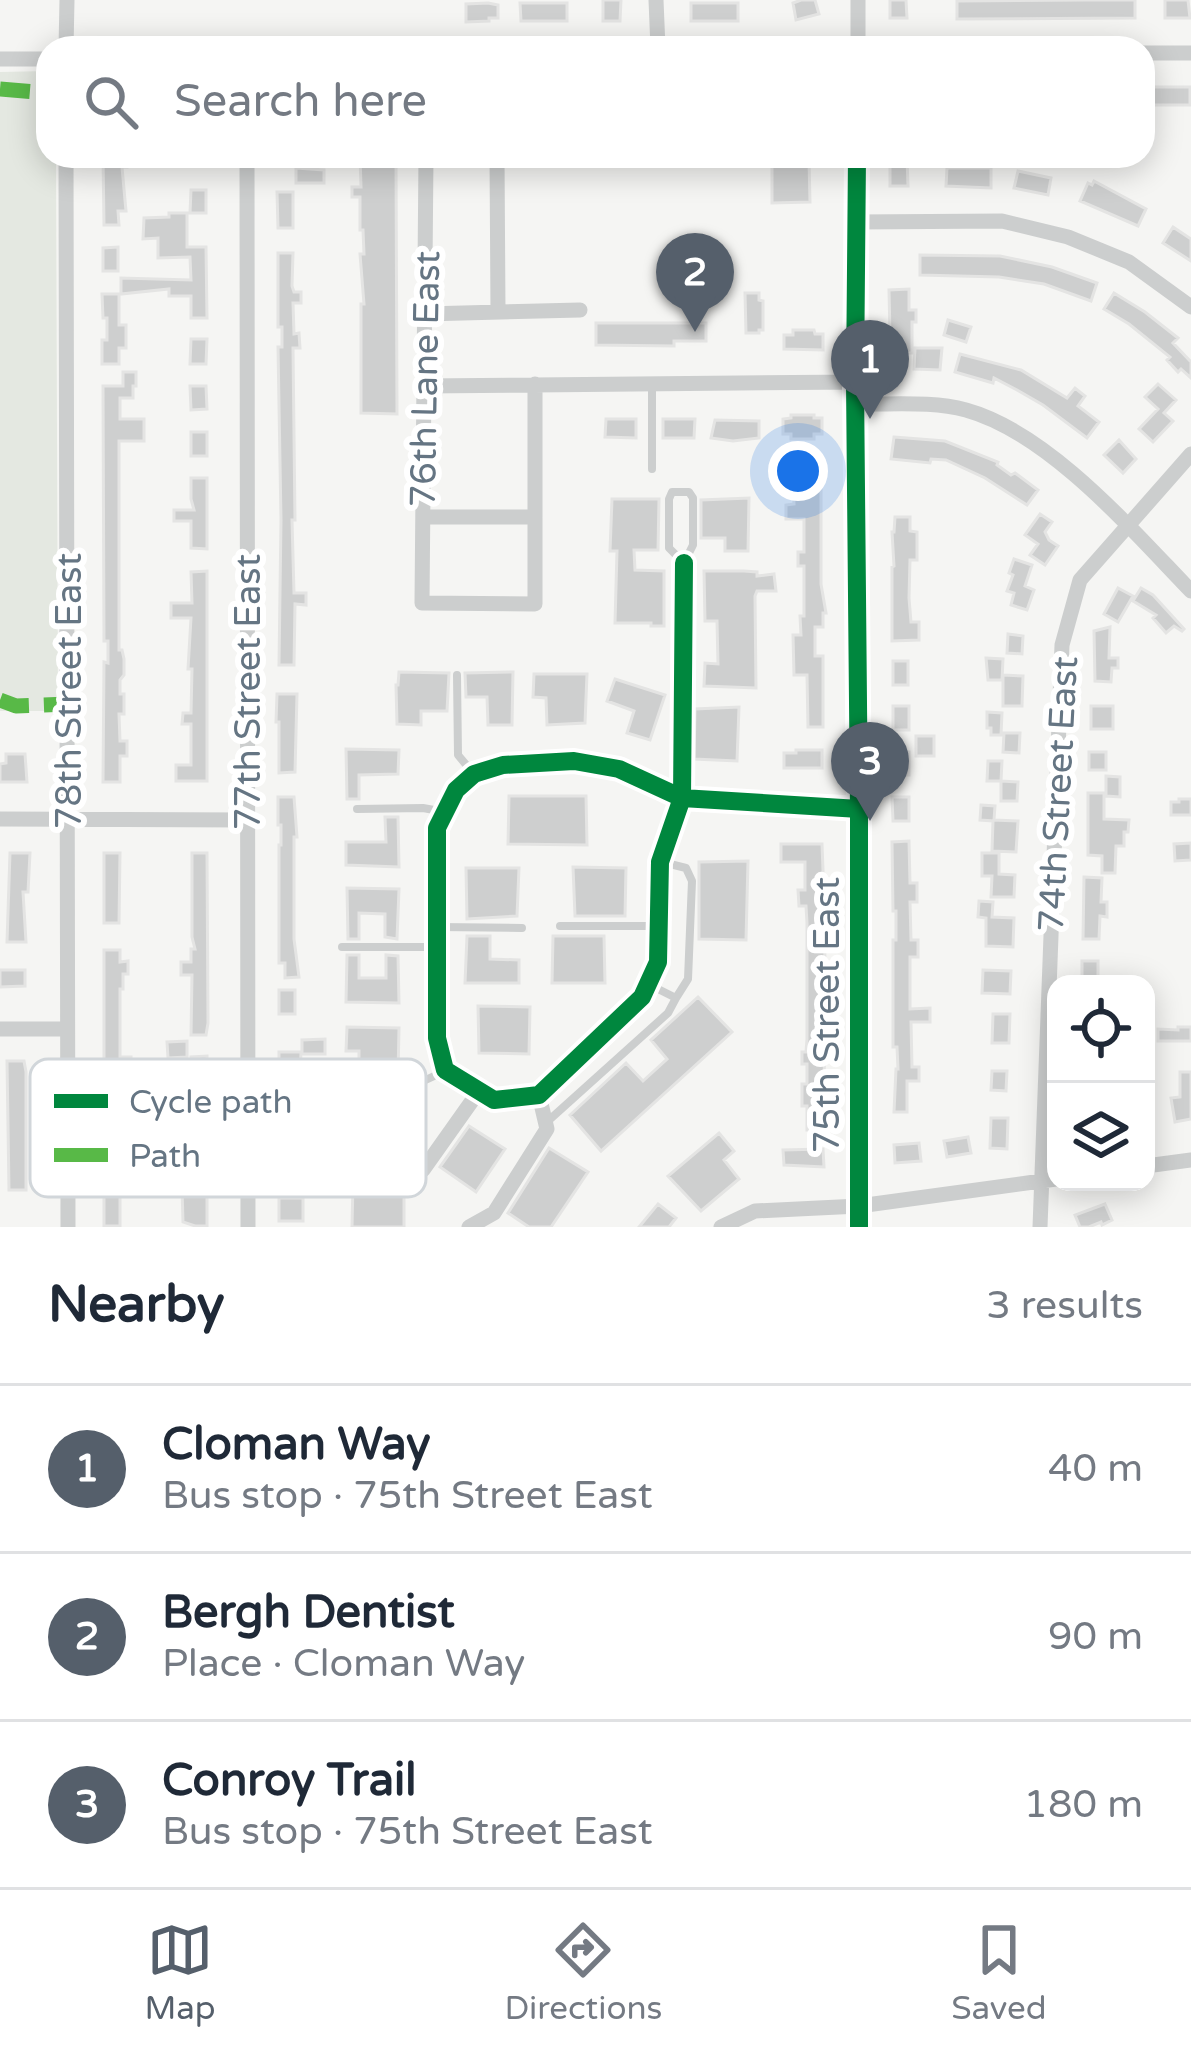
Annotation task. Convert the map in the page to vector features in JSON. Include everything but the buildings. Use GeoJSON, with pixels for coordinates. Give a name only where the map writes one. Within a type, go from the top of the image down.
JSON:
{"type":"FeatureCollection","features":[{"type":"Feature","properties":{"kind":"street"},"geometry":{"type":"LineString","coordinates":[[66,36],[67,0]]}},
{"type":"Feature","properties":{"kind":"street"},"geometry":{"type":"LineString","coordinates":[[656,0],[658,36]]}},
{"type":"Feature","properties":{"kind":"street"},"geometry":{"type":"LineString","coordinates":[[858,0],[858,36]]}},
{"type":"Feature","properties":{"kind":"street"},"geometry":{"type":"LineString","coordinates":[[1155,53],[1191,53]]}},
{"type":"Feature","properties":{"kind":"street"},"geometry":{"type":"LineString","coordinates":[[0,59],[36,59]]}},
{"type":"Feature","properties":{"kind":"street","name":"78th Street East"},"geometry":{"type":"LineString","coordinates":[[66,168],[68,1059]]}},
{"type":"Feature","properties":{"kind":"street","name":"77th Street East"},"geometry":{"type":"LineString","coordinates":[[247,168],[248,1059]]}},
{"type":"Feature","properties":{"kind":"street","name":"76th Lane East"},"geometry":{"type":"LineString","coordinates":[[426,168],[422,603],[535,604],[535,517]]}},
{"type":"Feature","properties":{"kind":"street"},"geometry":{"type":"LineString","coordinates":[[497,168],[498,311]]}},
{"type":"Feature","properties":{"kind":"street","name":"75th Street East"},"geometry":{"type":"LineString","coordinates":[[857,168],[860,1227]]}},
{"type":"Feature","properties":{"kind":"street"},"geometry":{"type":"LineString","coordinates":[[857,222],[1002,221],[1068,237],[1129,262],[1191,307]]}},
{"type":"Feature","properties":{"kind":"street"},"geometry":{"type":"LineString","coordinates":[[425,314],[580,310]]}},
{"type":"Feature","properties":{"kind":"street"},"geometry":{"type":"LineString","coordinates":[[424,386],[855,382],[872,404],[965,410],[1000,423],[1055,458],[1191,591]]}},
{"type":"Feature","properties":{"kind":"street"},"geometry":{"type":"LineString","coordinates":[[423,517],[535,517],[535,384]]}},
{"type":"Feature","properties":{"kind":"street","name":"74th Street East"},"geometry":{"type":"LineString","coordinates":[[1051,1083],[1062,645],[1080,580],[1191,454]]}},
{"type":"Feature","properties":{"kind":"street"},"geometry":{"type":"LineString","coordinates":[[684,563],[682,798],[660,862],[658,962],[642,997],[539,1095],[494,1100],[445,1070],[436,1038],[436,828],[456,790],[474,774],[503,765],[574,761],[619,769],[682,798],[859,808]]}},
{"type":"Feature","properties":{"kind":"street"},"geometry":{"type":"LineString","coordinates":[[0,819],[247,820]]}},
{"type":"Feature","properties":{"kind":"street"},"geometry":{"type":"LineString","coordinates":[[0,1029],[68,1029]]}},
{"type":"Feature","properties":{"kind":"street"},"geometry":{"type":"LineString","coordinates":[[426,1166],[479,1091]]}},
{"type":"Feature","properties":{"kind":"street"},"geometry":{"type":"LineString","coordinates":[[469,1227],[494,1213],[547,1129],[539,1095]]}},
{"type":"Feature","properties":{"kind":"street"},"geometry":{"type":"LineString","coordinates":[[1155,1165],[1191,1160]]}},
{"type":"Feature","properties":{"kind":"street"},"geometry":{"type":"LineString","coordinates":[[721,1227],[1047,1180]]}},
{"type":"Feature","properties":{"kind":"street","name":"74th Street East"},"geometry":{"type":"LineString","coordinates":[[1040,1227],[1047,1186]]}},
{"type":"Feature","properties":{"kind":"street","name":"77th Street East"},"geometry":{"type":"LineString","coordinates":[[248,1197],[248,1227]]}},
{"type":"Feature","properties":{"kind":"lane"},"geometry":{"type":"LineString","coordinates":[[652,383],[652,469]]}},
{"type":"Feature","properties":{"kind":"lane"},"geometry":{"type":"LineString","coordinates":[[672,492],[688,492],[694,498],[694,545],[684,563],[669,548],[672,492]]}},
{"type":"Feature","properties":{"kind":"lane"},"geometry":{"type":"LineString","coordinates":[[457,675],[458,754],[474,774]]}},
{"type":"Feature","properties":{"kind":"lane"},"geometry":{"type":"LineString","coordinates":[[357,809],[445,812]]}},
{"type":"Feature","properties":{"kind":"lane"},"geometry":{"type":"LineString","coordinates":[[545,1124],[668,1013],[688,980],[692,881],[686,868],[660,862]]}},
{"type":"Feature","properties":{"kind":"lane"},"geometry":{"type":"LineString","coordinates":[[560,926],[659,926]]}},
{"type":"Feature","properties":{"kind":"lane"},"geometry":{"type":"LineString","coordinates":[[436,927],[522,928]]}},
{"type":"Feature","properties":{"kind":"lane"},"geometry":{"type":"LineString","coordinates":[[342,947],[436,947]]}},
{"type":"Feature","properties":{"kind":"lane"},"geometry":{"type":"LineString","coordinates":[[648,984],[676,998]]}},
{"type":"Feature","properties":{"kind":"lane"},"geometry":{"type":"LineString","coordinates":[[426,1082],[445,1070]]}},
{"type":"Feature","properties":{"kind":"shaded area"},"geometry":{"type":"Polygon","coordinates":[[[36,71],[36,168],[56,168],[58,711],[0,711],[0,72],[36,71]]]}},
{"type":"Feature","properties":{"kind":"marked path"},"geometry":{"type":"LineString","coordinates":[[0,89],[36,92]]}},
{"type":"Feature","properties":{"kind":"marked path"},"geometry":{"type":"LineString","coordinates":[[0,700],[16,706],[68,704]]}},
{"type":"Feature","properties":{"kind":"cycle path"},"geometry":{"type":"LineString","coordinates":[[857,168],[859,1227]]}},
{"type":"Feature","properties":{"kind":"cycle path"},"geometry":{"type":"LineString","coordinates":[[684,563],[682,798],[660,862],[658,962],[642,997],[539,1095],[494,1100],[445,1070],[437,1038],[437,828],[456,790],[474,774],[503,765],[574,761],[619,769],[682,798],[859,809]]}},
{"type":"Feature","properties":{"kind":"place","name":"Bergh Dentist"},"geometry":{"type":"Point","coordinates":[695,332]}},
{"type":"Feature","properties":{"kind":"place","name":"Cloman Way"},"geometry":{"type":"Point","coordinates":[870,419]}},
{"type":"Feature","properties":{"kind":"place","name":"Conroy Trail"},"geometry":{"type":"Point","coordinates":[870,821]}}]}
